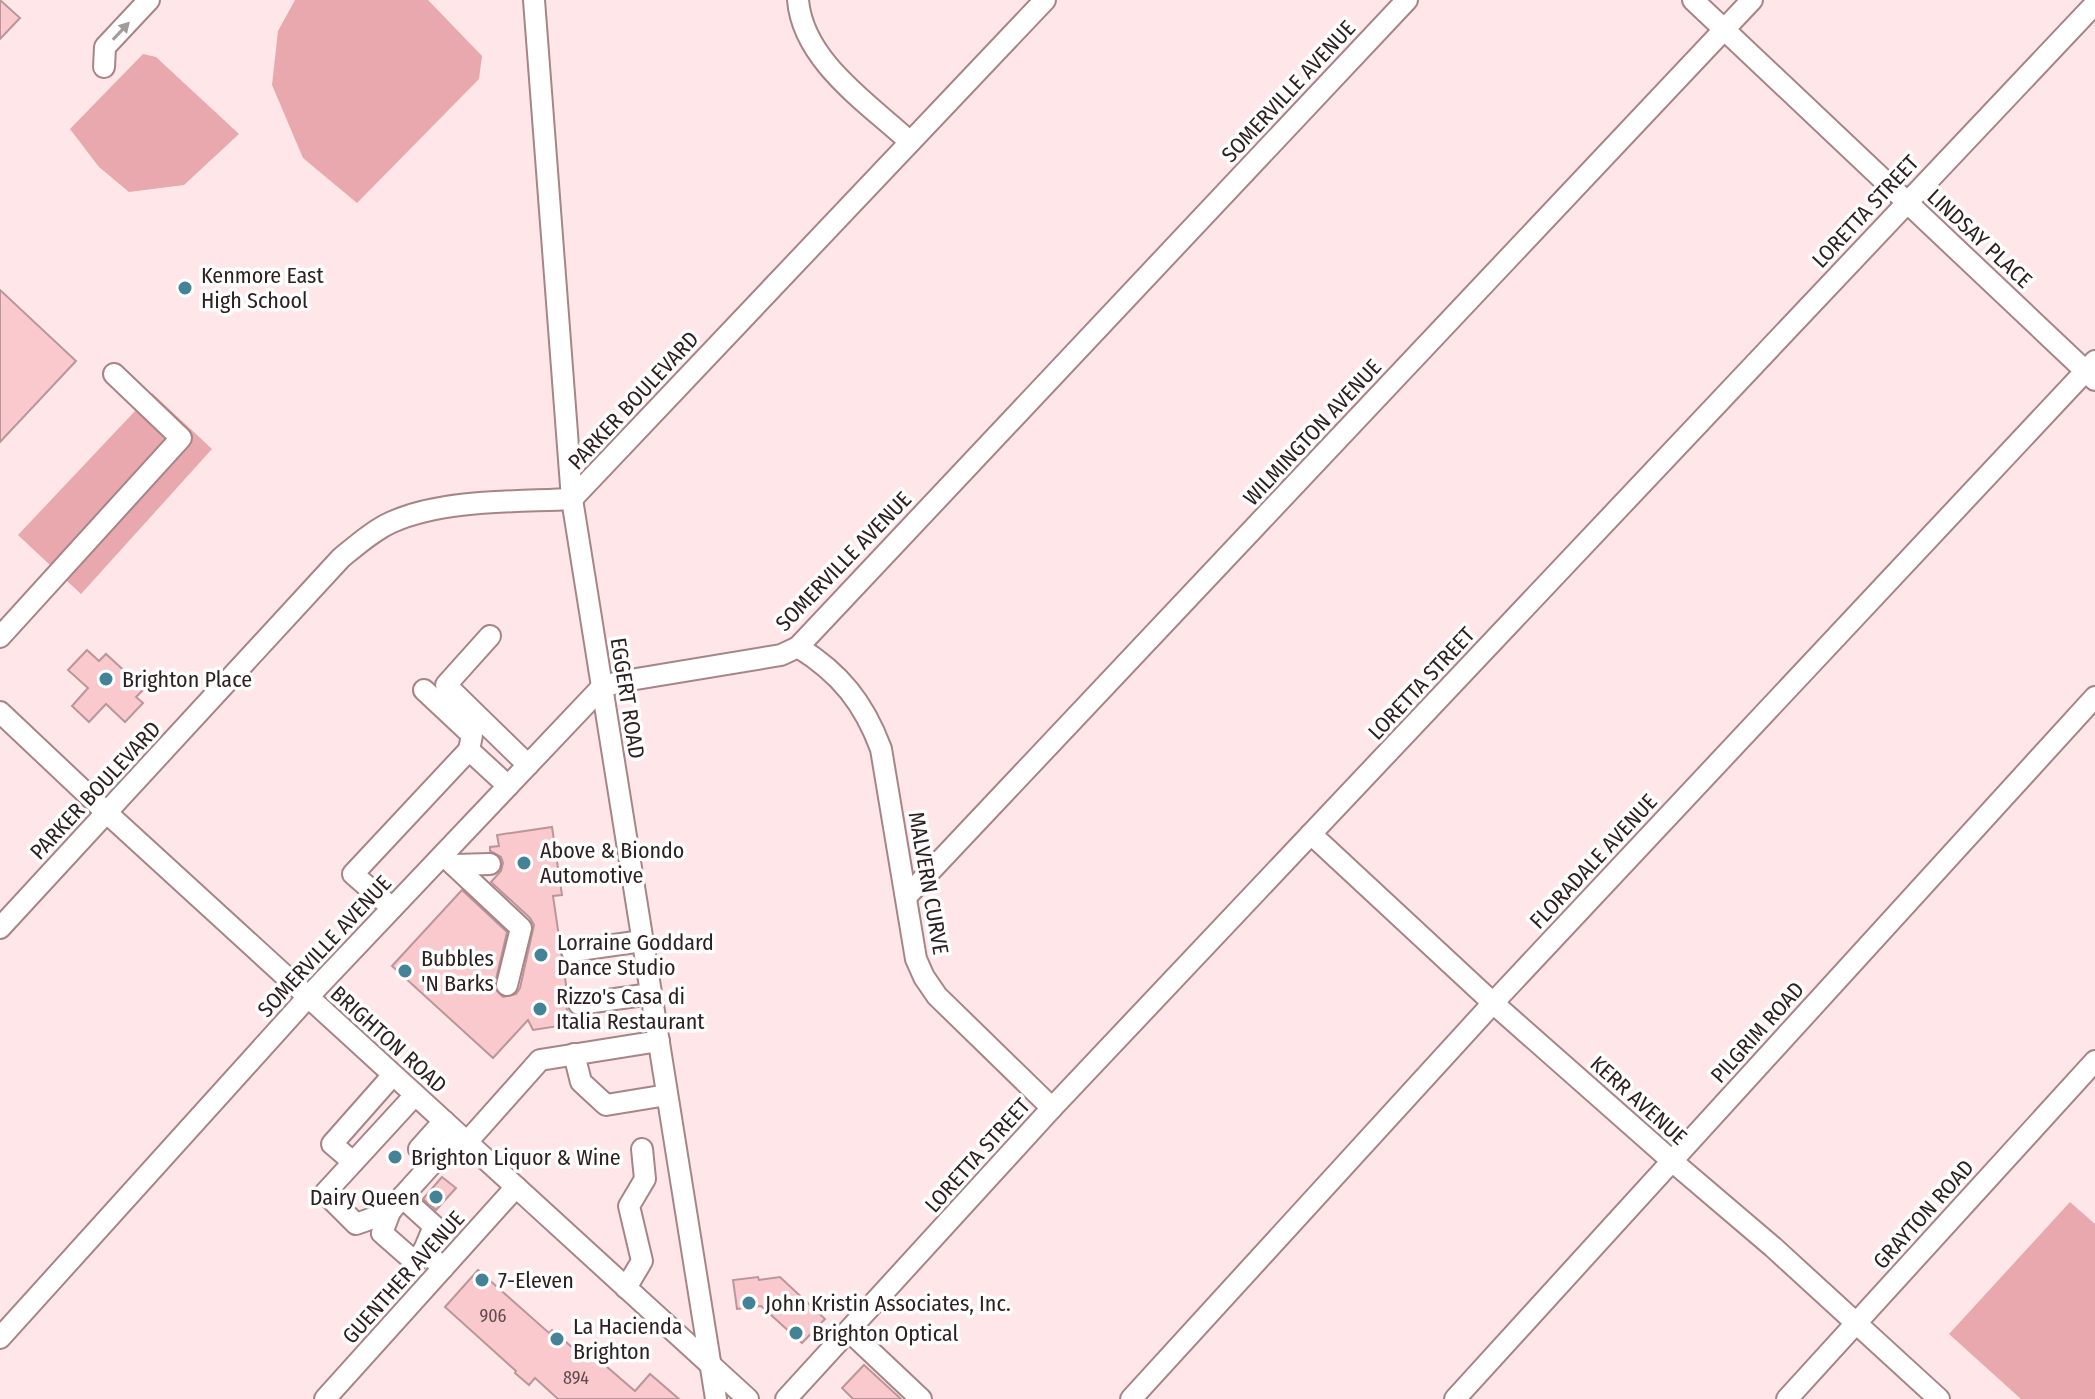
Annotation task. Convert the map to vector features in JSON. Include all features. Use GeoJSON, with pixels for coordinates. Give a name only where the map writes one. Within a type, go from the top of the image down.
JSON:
{"type":"FeatureCollection","features":[{"type":"Feature","properties":{"kind":"street"},"geometry":{"type":"LineString","coordinates":[[104,67],[105,47],[149,0]]}},
{"type":"Feature","properties":{"kind":"street","name":"EGGERT ROAD"},"geometry":{"type":"LineString","coordinates":[[534,0],[572,499],[716,1399]]}},
{"type":"Feature","properties":{"kind":"street"},"geometry":{"type":"LineString","coordinates":[[798,0],[805,31],[814,48],[830,68],[910,142]]}},
{"type":"Feature","properties":{"kind":"street","name":"PARKER BOULEVARD"},"geometry":{"type":"LineString","coordinates":[[0,928],[341,558],[366,538],[392,522],[422,512],[459,506],[572,499],[1045,0]]}},
{"type":"Feature","properties":{"kind":"street","name":"SOMERVILLE AVENUE"},"geometry":{"type":"LineString","coordinates":[[0,1338],[308,997],[392,908],[449,860],[508,786],[601,688],[618,682],[781,655],[798,647],[1407,0]]}},
{"type":"Feature","properties":{"kind":"street","name":"LINDSAY PLACE"},"geometry":{"type":"LineString","coordinates":[[1693,0],[2092,371]]}},
{"type":"Feature","properties":{"kind":"street","name":"WILMINGTON AVENUE"},"geometry":{"type":"LineString","coordinates":[[906,897],[1752,0]]}},
{"type":"Feature","properties":{"kind":"street","name":"LORETTA STREET"},"geometry":{"type":"LineString","coordinates":[[786,1399],[1052,1108],[2095,4]]}},
{"type":"Feature","properties":{"kind":"street","name":"FLORADALE AVENUE"},"geometry":{"type":"LineString","coordinates":[[1131,1399],[1493,1003],[2092,371]]}},
{"type":"Feature","properties":{"kind":"street"},"geometry":{"type":"LineString","coordinates":[[0,637],[181,438],[114,374]]}},
{"type":"Feature","properties":{"kind":"street"},"geometry":{"type":"LineString","coordinates":[[490,636],[446,685],[528,765]]}},
{"type":"Feature","properties":{"kind":"street","name":"MALVERN CURVE"},"geometry":{"type":"LineString","coordinates":[[798,647],[821,661],[841,679],[859,700],[872,724],[881,749],[916,959],[924,977],[937,996],[1052,1108]]}},
{"type":"Feature","properties":{"kind":"street"},"geometry":{"type":"LineString","coordinates":[[392,908],[353,874],[469,750],[472,735],[424,690]]}},
{"type":"Feature","properties":{"kind":"street","name":"PILGRIM ROAD"},"geometry":{"type":"LineString","coordinates":[[1455,1399],[2095,697]]}},
{"type":"Feature","properties":{"kind":"street","name":"BRIGHTON ROAD"},"geometry":{"type":"LineString","coordinates":[[0,712],[748,1399]]}},
{"type":"Feature","properties":{"kind":"street"},"geometry":{"type":"LineString","coordinates":[[469,750],[508,786]]}},
{"type":"Feature","properties":{"kind":"street","name":"KERR AVENUE"},"geometry":{"type":"LineString","coordinates":[[1311,834],[1493,1003],[1773,1247],[1939,1399]]}},
{"type":"Feature","properties":{"kind":"street"},"geometry":{"type":"LineString","coordinates":[[449,860],[490,864]]}},
{"type":"Feature","properties":{"kind":"street"},"geometry":{"type":"LineString","coordinates":[[449,860],[521,928],[507,985]]}},
{"type":"Feature","properties":{"kind":"street"},"geometry":{"type":"LineString","coordinates":[[572,951],[642,941]]}},
{"type":"Feature","properties":{"kind":"street"},"geometry":{"type":"LineString","coordinates":[[579,1004],[651,994]]}},
{"type":"Feature","properties":{"kind":"street"},"geometry":{"type":"LineString","coordinates":[[396,1204],[434,1226],[415,1262],[382,1233],[396,1204],[434,1163],[456,1133],[540,1060],[659,1041]]}},
{"type":"Feature","properties":{"kind":"street"},"geometry":{"type":"LineString","coordinates":[[574,1054],[581,1082],[606,1105],[667,1095]]}},
{"type":"Feature","properties":{"kind":"street","name":"GRAYTON ROAD"},"geometry":{"type":"LineString","coordinates":[[1787,1399],[2095,1061]]}},
{"type":"Feature","properties":{"kind":"street"},"geometry":{"type":"LineString","coordinates":[[353,1162],[332,1144],[393,1075]]}},
{"type":"Feature","properties":{"kind":"street"},"geometry":{"type":"LineString","coordinates":[[396,1204],[356,1224],[325,1193],[415,1095]]}},
{"type":"Feature","properties":{"kind":"street"},"geometry":{"type":"LineString","coordinates":[[626,1288],[642,1261],[629,1206],[645,1179],[642,1149]]}},
{"type":"Feature","properties":{"kind":"street"},"geometry":{"type":"LineString","coordinates":[[645,1179],[680,1174]]}},
{"type":"Feature","properties":{"kind":"street","name":"GUENTHER AVENUE"},"geometry":{"type":"LineString","coordinates":[[325,1399],[516,1187]]}},
{"type":"Feature","properties":{"kind":"street"},"geometry":{"type":"LineString","coordinates":[[424,1250],[443,1268]]}},
{"type":"Feature","properties":{"kind":"street"},"geometry":{"type":"LineString","coordinates":[[849,1331],[921,1399]]}},
{"type":"Feature","properties":{"kind":"shaded area"},"geometry":{"type":"Polygon","coordinates":[[[295,0],[428,0],[482,56],[479,79],[357,203],[303,158],[272,85],[278,31],[295,0]]]}},
{"type":"Feature","properties":{"kind":"shaded area"},"geometry":{"type":"Polygon","coordinates":[[[143,54],[156,57],[239,134],[184,185],[129,192],[99,167],[70,129],[143,54]]]}},
{"type":"Feature","properties":{"kind":"shaded area"},"geometry":{"type":"Polygon","coordinates":[[[152,393],[212,449],[81,594],[18,535],[152,393]]]}},
{"type":"Feature","properties":{"kind":"shaded area"},"geometry":{"type":"Polygon","coordinates":[[[2070,1202],[2095,1224],[2095,1399],[2021,1399],[1949,1334],[2070,1202]]]}},
{"type":"Feature","properties":{"kind":"building"},"geometry":{"type":"Polygon","coordinates":[[[0,0],[20,18],[0,39],[0,0]]]}},
{"type":"Feature","properties":{"kind":"building"},"geometry":{"type":"Polygon","coordinates":[[[0,290],[76,361],[0,442],[0,290]]]}},
{"type":"Feature","properties":{"kind":"building","name":"Brighton Place"},"geometry":{"type":"Polygon","coordinates":[[[87,650],[99,661],[106,654],[144,689],[136,697],[143,703],[125,722],[106,704],[89,722],[72,706],[88,688],[68,670],[87,650]]]}},
{"type":"Feature","properties":{"kind":"building"},"geometry":{"type":"Polygon","coordinates":[[[552,827],[562,895],[553,896],[568,998],[566,1007],[572,1024],[533,1030],[528,1020],[493,1058],[392,966],[462,890],[507,932],[494,988],[503,997],[516,994],[534,925],[491,882],[501,871],[503,863],[501,857],[490,851],[490,847],[499,846],[497,835],[552,827]]]}},
{"type":"Feature","properties":{"kind":"building","name":"Dairy Queen"},"geometry":{"type":"Polygon","coordinates":[[[442,1177],[456,1188],[436,1210],[423,1199],[442,1177]]]}},
{"type":"Feature","properties":{"kind":"building"},"geometry":{"type":"Polygon","coordinates":[[[478,1270],[549,1333],[552,1330],[573,1348],[578,1342],[635,1391],[650,1374],[679,1399],[558,1399],[535,1378],[529,1385],[445,1307],[478,1270]]]}},
{"type":"Feature","properties":{"kind":"building"},"geometry":{"type":"Polygon","coordinates":[[[758,1277],[759,1280],[780,1277],[825,1319],[802,1343],[761,1306],[737,1309],[733,1280],[758,1277]]]}},
{"type":"Feature","properties":{"kind":"building"},"geometry":{"type":"Polygon","coordinates":[[[864,1365],[901,1399],[853,1399],[842,1388],[864,1365]]]}},
{"type":"Feature","properties":{"kind":"place","name":"Kenmore East High School"},"geometry":{"type":"Point","coordinates":[185,288]}},
{"type":"Feature","properties":{"kind":"place","name":"Brighton Place"},"geometry":{"type":"Point","coordinates":[106,679]}},
{"type":"Feature","properties":{"kind":"place","name":"Above & Biondo Automotive"},"geometry":{"type":"Point","coordinates":[524,863]}},
{"type":"Feature","properties":{"kind":"place","name":"Lorraine Goddard Dance Studio"},"geometry":{"type":"Point","coordinates":[541,955]}},
{"type":"Feature","properties":{"kind":"place","name":"Bubbles 'N Barks"},"geometry":{"type":"Point","coordinates":[405,971]}},
{"type":"Feature","properties":{"kind":"place","name":"Rizzo's Casa di Italia Restaurant"},"geometry":{"type":"Point","coordinates":[540,1009]}},
{"type":"Feature","properties":{"kind":"place","name":"Brighton Liquor & Wine"},"geometry":{"type":"Point","coordinates":[395,1157]}},
{"type":"Feature","properties":{"kind":"place","name":"Dairy Queen"},"geometry":{"type":"Point","coordinates":[436,1197]}},
{"type":"Feature","properties":{"kind":"place","name":"7-Eleven"},"geometry":{"type":"Point","coordinates":[482,1280]}},
{"type":"Feature","properties":{"kind":"place","name":"John Kristin Associates, Inc."},"geometry":{"type":"Point","coordinates":[749,1303]}},
{"type":"Feature","properties":{"kind":"place","name":"Brighton Optical"},"geometry":{"type":"Point","coordinates":[796,1333]}},
{"type":"Feature","properties":{"kind":"place","name":"La Hacienda Brighton"},"geometry":{"type":"Point","coordinates":[557,1339]}}]}
